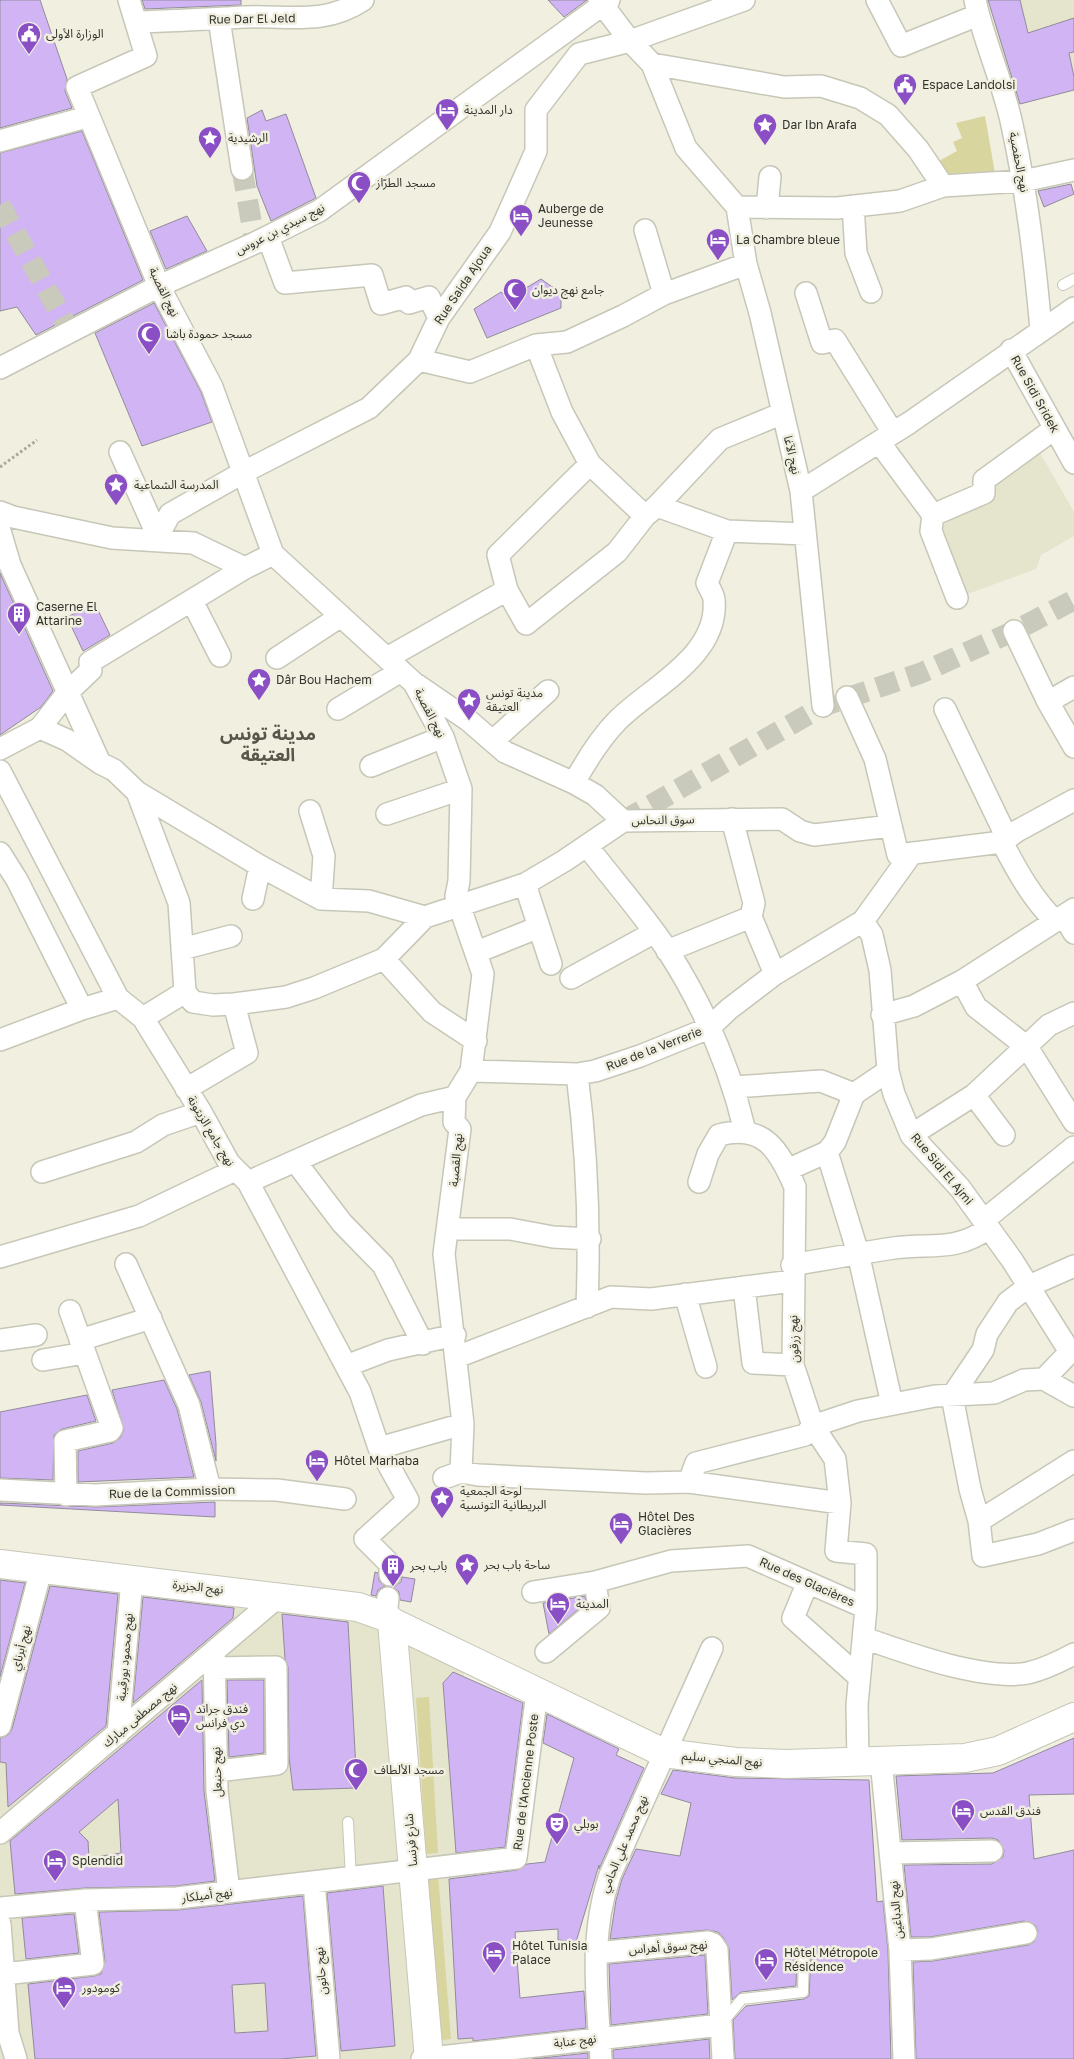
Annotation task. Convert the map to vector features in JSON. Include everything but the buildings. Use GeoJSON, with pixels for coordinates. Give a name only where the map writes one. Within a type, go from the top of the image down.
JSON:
{"type":"FeatureCollection","features":[{"type":"Feature","properties":{"kind":"main road","name":"نهج الجزيرة"},"geometry":{"type":"LineString","coordinates":[[0,1564],[280,1596],[389,1612]]}},
{"type":"Feature","properties":{"kind":"main road","name":"نهج المنجي سليم"},"geometry":{"type":"LineString","coordinates":[[389,1612],[537,1692],[664,1752],[736,1762],[787,1764],[979,1756],[998,1751],[1074,1717]]}},
{"type":"Feature","properties":{"kind":"main road","name":"شارع فرنسا"},"geometry":{"type":"LineString","coordinates":[[389,1612],[413,1870],[427,2059]]}},
{"type":"Feature","properties":{"kind":"street"},"geometry":{"type":"LineString","coordinates":[[129,0],[137,22]]}},
{"type":"Feature","properties":{"kind":"street","name":"Rue Dar El Jeld"},"geometry":{"type":"LineString","coordinates":[[137,22],[219,19],[247,9],[305,19],[347,11],[364,0]]}},
{"type":"Feature","properties":{"kind":"street","name":"Rue Saida Ajoua"},"geometry":{"type":"LineString","coordinates":[[159,539],[170,514],[244,472],[370,408],[419,360],[439,318],[500,232],[536,151],[536,110],[579,54],[630,41],[744,0]]}},
{"type":"Feature","properties":{"kind":"street"},"geometry":{"type":"LineString","coordinates":[[877,0],[901,46],[976,7]]}},
{"type":"Feature","properties":{"kind":"street"},"geometry":{"type":"LineString","coordinates":[[603,2],[630,41],[652,64],[686,148],[737,207],[853,206],[900,201],[943,186],[1024,181],[1074,170]]}},
{"type":"Feature","properties":{"kind":"street","name":"نهج سيدي بن عروس"},"geometry":{"type":"LineString","coordinates":[[0,368],[68,329],[268,237],[319,211],[603,2]]}},
{"type":"Feature","properties":{"kind":"street","name":"نهج الحفصية"},"geometry":{"type":"LineString","coordinates":[[976,7],[1012,123],[1024,181],[1033,245],[1041,330]]}},
{"type":"Feature","properties":{"kind":"street"},"geometry":{"type":"LineString","coordinates":[[219,19],[242,169]]}},
{"type":"Feature","properties":{"kind":"street","name":"نهج القصبة"},"geometry":{"type":"LineString","coordinates":[[137,22],[146,56],[77,87],[159,286],[204,369],[273,554],[401,671],[443,737],[461,789],[459,881],[456,896],[477,952],[483,974],[471,1071],[455,1097],[454,1122],[460,1129],[449,1229],[444,1254],[455,1335],[463,1424],[452,1475],[646,1483],[689,1482]]}},
{"type":"Feature","properties":{"kind":"street"},"geometry":{"type":"LineString","coordinates":[[652,64],[784,87],[820,86],[860,98],[888,115],[918,149],[943,186]]}},
{"type":"Feature","properties":{"kind":"street"},"geometry":{"type":"LineString","coordinates":[[0,141],[88,117]]}},
{"type":"Feature","properties":{"kind":"street"},"geometry":{"type":"LineString","coordinates":[[767,208],[770,177]]}},
{"type":"Feature","properties":{"kind":"street"},"geometry":{"type":"LineString","coordinates":[[853,206],[856,253],[871,292]]}},
{"type":"Feature","properties":{"kind":"street","name":"نهج الآغا"},"geometry":{"type":"LineString","coordinates":[[737,207],[746,264],[760,313],[801,491],[823,706]]}},
{"type":"Feature","properties":{"kind":"street"},"geometry":{"type":"LineString","coordinates":[[645,230],[664,294]]}},
{"type":"Feature","properties":{"kind":"street"},"geometry":{"type":"LineString","coordinates":[[268,237],[285,283],[372,275],[381,304],[406,297],[409,304],[429,297],[439,318]]}},
{"type":"Feature","properties":{"kind":"street"},"geometry":{"type":"LineString","coordinates":[[419,360],[470,372],[536,345],[567,342],[623,316],[664,294],[746,264]]}},
{"type":"Feature","properties":{"kind":"street"},"geometry":{"type":"LineString","coordinates":[[806,293],[822,342],[835,340],[886,438],[933,515],[931,531],[957,598]]}},
{"type":"Feature","properties":{"kind":"street"},"geometry":{"type":"LineString","coordinates":[[801,491],[886,438],[1074,308]]}},
{"type":"Feature","properties":{"kind":"street"},"geometry":{"type":"LineString","coordinates":[[536,345],[562,412],[590,464],[651,511],[727,531],[805,534]]}},
{"type":"Feature","properties":{"kind":"street","name":"Rue Sidi Sridek"},"geometry":{"type":"LineString","coordinates":[[1011,350],[1054,429],[1072,455]]}},
{"type":"Feature","properties":{"kind":"street"},"geometry":{"type":"LineString","coordinates":[[590,464],[498,555],[507,590],[526,624],[617,552],[651,511],[720,439],[783,413]]}},
{"type":"Feature","properties":{"kind":"street"},"geometry":{"type":"LineString","coordinates":[[933,515],[984,494],[984,480],[1054,429]]}},
{"type":"Feature","properties":{"kind":"street"},"geometry":{"type":"LineString","coordinates":[[120,452],[159,539]]}},
{"type":"Feature","properties":{"kind":"street"},"geometry":{"type":"LineString","coordinates":[[0,512],[13,517],[112,538],[159,539],[193,543],[245,568]]}},
{"type":"Feature","properties":{"kind":"street"},"geometry":{"type":"LineString","coordinates":[[0,531],[5,567],[68,692],[100,763]]}},
{"type":"Feature","properties":{"kind":"street"},"geometry":{"type":"LineString","coordinates":[[574,783],[587,760],[617,720],[692,659],[711,626],[714,600],[707,583],[727,531]]}},
{"type":"Feature","properties":{"kind":"street"},"geometry":{"type":"LineString","coordinates":[[0,749],[40,728],[68,692],[91,670],[90,662],[245,568],[273,554]]}},
{"type":"Feature","properties":{"kind":"street"},"geometry":{"type":"LineString","coordinates":[[338,709],[401,671],[507,590]]}},
{"type":"Feature","properties":{"kind":"street"},"geometry":{"type":"LineString","coordinates":[[192,601],[220,656]]}},
{"type":"Feature","properties":{"kind":"street"},"geometry":{"type":"LineString","coordinates":[[278,658],[341,616]]}},
{"type":"Feature","properties":{"kind":"street"},"geometry":{"type":"LineString","coordinates":[[1014,631],[1048,702],[1074,747]]}},
{"type":"Feature","properties":{"kind":"street","name":"سوق النحاس"},"geometry":{"type":"LineString","coordinates":[[401,671],[468,720],[505,752],[595,794],[623,821],[782,819],[800,831],[814,834],[891,826]]}},
{"type":"Feature","properties":{"kind":"street"},"geometry":{"type":"LineString","coordinates":[[1048,702],[1074,687]]}},
{"type":"Feature","properties":{"kind":"street"},"geometry":{"type":"LineString","coordinates":[[493,742],[548,692]]}},
{"type":"Feature","properties":{"kind":"street"},"geometry":{"type":"LineString","coordinates":[[847,697],[875,759],[898,855],[1004,840],[1074,800]]}},
{"type":"Feature","properties":{"kind":"street"},"geometry":{"type":"LineString","coordinates":[[945,709],[1017,871],[1037,903],[1067,920]]}},
{"type":"Feature","properties":{"kind":"street"},"geometry":{"type":"LineString","coordinates":[[40,728],[67,740],[100,763],[114,770],[137,792],[260,866],[321,899],[369,901],[425,917]]}},
{"type":"Feature","properties":{"kind":"street"},"geometry":{"type":"LineString","coordinates":[[371,766],[443,737]]}},
{"type":"Feature","properties":{"kind":"street","name":"نهج جامع الزيتونة"},"geometry":{"type":"LineString","coordinates":[[0,771],[118,998],[144,1018],[241,1176],[360,1392],[379,1448],[408,1500],[365,1539],[390,1564],[390,1575]]}},
{"type":"Feature","properties":{"kind":"street"},"geometry":{"type":"LineString","coordinates":[[388,814],[461,789]]}},
{"type":"Feature","properties":{"kind":"street"},"geometry":{"type":"LineString","coordinates":[[137,792],[179,903],[185,992],[193,1002],[213,1005],[286,997],[384,959],[425,917],[526,884],[623,821]]}},
{"type":"Feature","properties":{"kind":"street"},"geometry":{"type":"LineString","coordinates":[[310,811],[324,856],[321,899]]}},
{"type":"Feature","properties":{"kind":"street"},"geometry":{"type":"LineString","coordinates":[[732,820],[754,902],[751,916],[775,974]]}},
{"type":"Feature","properties":{"kind":"street"},"geometry":{"type":"LineString","coordinates":[[587,846],[667,951],[704,1014],[734,1087],[745,1132]]}},
{"type":"Feature","properties":{"kind":"street"},"geometry":{"type":"LineString","coordinates":[[0,853],[17,880],[82,1009]]}},
{"type":"Feature","properties":{"kind":"street"},"geometry":{"type":"LineString","coordinates":[[863,921],[912,853]]}},
{"type":"Feature","properties":{"kind":"street"},"geometry":{"type":"LineString","coordinates":[[253,899],[260,866]]}},
{"type":"Feature","properties":{"kind":"street"},"geometry":{"type":"LineString","coordinates":[[526,884],[551,964]]}},
{"type":"Feature","properties":{"kind":"street"},"geometry":{"type":"LineString","coordinates":[[667,951],[751,916]]}},
{"type":"Feature","properties":{"kind":"street"},"geometry":{"type":"LineString","coordinates":[[882,1015],[914,1006],[962,981],[1067,920]]}},
{"type":"Feature","properties":{"kind":"street","name":"Rue de la Verrerie"},"geometry":{"type":"LineString","coordinates":[[471,1071],[577,1074],[594,1071],[640,1056],[709,1028],[729,1009],[775,974],[863,921]]}},
{"type":"Feature","properties":{"kind":"street","name":"Rue Sidi El Ajmi"},"geometry":{"type":"LineString","coordinates":[[863,921],[872,935],[880,970],[882,1015],[888,1071],[894,1094],[911,1135],[960,1188],[987,1224],[1030,1286],[1070,1352],[1044,1379]]}},
{"type":"Feature","properties":{"kind":"street"},"geometry":{"type":"LineString","coordinates":[[477,952],[539,927]]}},
{"type":"Feature","properties":{"kind":"street"},"geometry":{"type":"LineString","coordinates":[[571,978],[654,933]]}},
{"type":"Feature","properties":{"kind":"street"},"geometry":{"type":"LineString","coordinates":[[182,949],[231,936]]}},
{"type":"Feature","properties":{"kind":"street"},"geometry":{"type":"LineString","coordinates":[[384,959],[432,1012],[476,1041]]}},
{"type":"Feature","properties":{"kind":"street"},"geometry":{"type":"LineString","coordinates":[[962,981],[976,1007],[1026,1046],[1074,1122]]}},
{"type":"Feature","properties":{"kind":"street"},"geometry":{"type":"LineString","coordinates":[[144,1018],[185,992]]}},
{"type":"Feature","properties":{"kind":"street"},"geometry":{"type":"LineString","coordinates":[[0,1040],[82,1009],[118,998]]}},
{"type":"Feature","properties":{"kind":"street"},"geometry":{"type":"LineString","coordinates":[[186,1089],[247,1053],[234,1004]]}},
{"type":"Feature","properties":{"kind":"street"},"geometry":{"type":"LineString","coordinates":[[911,1135],[974,1095],[1049,1025],[1074,1013]]}},
{"type":"Feature","properties":{"kind":"street"},"geometry":{"type":"LineString","coordinates":[[787,1170],[827,1152],[835,1142],[854,1094],[888,1071]]}},
{"type":"Feature","properties":{"kind":"street"},"geometry":{"type":"LineString","coordinates":[[577,1074],[590,1239],[587,1307]]}},
{"type":"Feature","properties":{"kind":"street"},"geometry":{"type":"LineString","coordinates":[[734,1087],[821,1081],[854,1094]]}},
{"type":"Feature","properties":{"kind":"street"},"geometry":{"type":"LineString","coordinates":[[974,1095],[1004,1135]]}},
{"type":"Feature","properties":{"kind":"street"},"geometry":{"type":"LineString","coordinates":[[0,1257],[139,1216],[241,1176],[295,1160],[421,1105],[455,1097]]}},
{"type":"Feature","properties":{"kind":"street"},"geometry":{"type":"LineString","coordinates":[[42,1172],[136,1142],[163,1125],[201,1112]]}},
{"type":"Feature","properties":{"kind":"street","name":"نهج زرقون"},"geometry":{"type":"LineString","coordinates":[[699,1182],[708,1154],[719,1135],[745,1132],[763,1137],[773,1147],[795,1187],[792,1273],[794,1365],[813,1426],[835,1459],[840,1503],[836,1551],[866,1554],[866,1608]]}},
{"type":"Feature","properties":{"kind":"street"},"geometry":{"type":"LineString","coordinates":[[457,1357],[611,1297],[651,1299],[744,1286],[858,1253],[897,1248],[946,1246],[974,1238],[987,1224],[1074,1146]]}},
{"type":"Feature","properties":{"kind":"street"},"geometry":{"type":"LineString","coordinates":[[827,1152],[858,1253],[892,1404]]}},
{"type":"Feature","properties":{"kind":"street"},"geometry":{"type":"LineString","coordinates":[[295,1160],[342,1223],[383,1265],[422,1344]]}},
{"type":"Feature","properties":{"kind":"street"},"geometry":{"type":"LineString","coordinates":[[449,1229],[510,1229],[553,1237],[590,1239]]}},
{"type":"Feature","properties":{"kind":"street"},"geometry":{"type":"LineString","coordinates":[[126,1264],[152,1318],[189,1405],[210,1488]]}},
{"type":"Feature","properties":{"kind":"street"},"geometry":{"type":"LineString","coordinates":[[1074,1266],[1030,1286],[1008,1302],[987,1334],[983,1350],[952,1396],[970,1489],[979,1521],[983,1556],[1038,1544],[1074,1530]]}},
{"type":"Feature","properties":{"kind":"street"},"geometry":{"type":"LineString","coordinates":[[744,1286],[753,1363],[794,1365]]}},
{"type":"Feature","properties":{"kind":"street"},"geometry":{"type":"LineString","coordinates":[[685,1294],[706,1367]]}},
{"type":"Feature","properties":{"kind":"street"},"geometry":{"type":"LineString","coordinates":[[66,1495],[65,1441],[110,1431],[112,1428],[70,1311]]}},
{"type":"Feature","properties":{"kind":"street"},"geometry":{"type":"LineString","coordinates":[[43,1360],[83,1347],[152,1318]]}},
{"type":"Feature","properties":{"kind":"street"},"geometry":{"type":"LineString","coordinates":[[0,1340],[36,1335]]}},
{"type":"Feature","properties":{"kind":"street"},"geometry":{"type":"LineString","coordinates":[[346,1366],[388,1350],[422,1344],[455,1335]]}},
{"type":"Feature","properties":{"kind":"street"},"geometry":{"type":"LineString","coordinates":[[840,1503],[689,1482],[696,1463],[805,1435],[813,1426],[858,1411],[935,1396],[994,1393],[1024,1380],[1044,1379],[1074,1396]]}},
{"type":"Feature","properties":{"kind":"street"},"geometry":{"type":"LineString","coordinates":[[379,1448],[463,1424]]}},
{"type":"Feature","properties":{"kind":"street"},"geometry":{"type":"LineString","coordinates":[[979,1521],[1074,1461]]}},
{"type":"Feature","properties":{"kind":"street","name":"Rue de la Commission"},"geometry":{"type":"LineString","coordinates":[[0,1490],[66,1495],[210,1488],[277,1490],[344,1499]]}},
{"type":"Feature","properties":{"kind":"street","name":"Rue des Glacières"},"geometry":{"type":"LineString","coordinates":[[534,1592],[595,1582],[672,1561],[748,1556],[807,1584],[866,1608],[859,1678]]}},
{"type":"Feature","properties":{"kind":"street","name":"نهج أبرناي"},"geometry":{"type":"LineString","coordinates":[[0,1726],[42,1570]]}},
{"type":"Feature","properties":{"kind":"street","name":"نهج محمود بورقيبة"},"geometry":{"type":"LineString","coordinates":[[118,1734],[132,1580]]}},
{"type":"Feature","properties":{"kind":"street"},"geometry":{"type":"LineString","coordinates":[[546,1652],[599,1608],[595,1582]]}},
{"type":"Feature","properties":{"kind":"street"},"geometry":{"type":"LineString","coordinates":[[807,1584],[793,1618],[859,1678]]}},
{"type":"Feature","properties":{"kind":"street","name":"نهج مصطفى مبارك"},"geometry":{"type":"LineString","coordinates":[[0,1833],[118,1734],[215,1660],[280,1596]]}},
{"type":"Feature","properties":{"kind":"street"},"geometry":{"type":"LineString","coordinates":[[864,1638],[910,1653],[988,1673],[1027,1673],[1053,1666],[1074,1654]]}},
{"type":"Feature","properties":{"kind":"street","name":"نهج محمد علي الحامي"},"geometry":{"type":"LineString","coordinates":[[600,2049],[596,1953],[600,1903],[610,1875],[664,1752],[712,1648]]}},
{"type":"Feature","properties":{"kind":"street"},"geometry":{"type":"LineString","coordinates":[[215,1660],[276,1667],[277,1764],[216,1771]]}},
{"type":"Feature","properties":{"kind":"street","name":"نهج حنبعل"},"geometry":{"type":"LineString","coordinates":[[215,1660],[217,1790],[229,1892]]}},
{"type":"Feature","properties":{"kind":"street","name":"نهج الدباغين"},"geometry":{"type":"LineString","coordinates":[[859,1678],[869,1761],[891,1853],[900,1950],[904,2059]]}},
{"type":"Feature","properties":{"kind":"street","name":"Rue de l'Ancienne Poste"},"geometry":{"type":"LineString","coordinates":[[413,1870],[516,1858],[537,1692]]}},
{"type":"Feature","properties":{"kind":"street"},"geometry":{"type":"LineString","coordinates":[[891,1853],[992,1851]]}},
{"type":"Feature","properties":{"kind":"street","name":"نهج أميلكار"},"geometry":{"type":"LineString","coordinates":[[0,1908],[85,1900],[177,1898],[413,1870]]}},
{"type":"Feature","properties":{"kind":"street","name":"نهج حانون"},"geometry":{"type":"LineString","coordinates":[[314,1883],[329,2059]]}},
{"type":"Feature","properties":{"kind":"street"},"geometry":{"type":"LineString","coordinates":[[4,1974],[93,1964],[85,1900]]}},
{"type":"Feature","properties":{"kind":"street"},"geometry":{"type":"LineString","coordinates":[[0,1924],[8,2033],[16,2059]]}},
{"type":"Feature","properties":{"kind":"street"},"geometry":{"type":"LineString","coordinates":[[900,1950],[931,1948],[1026,1933]]}},
{"type":"Feature","properties":{"kind":"street","name":"نهج سوق أهراس"},"geometry":{"type":"LineString","coordinates":[[596,1953],[708,1942],[713,1944],[717,1950],[723,2059]]}},
{"type":"Feature","properties":{"kind":"street","name":"نهج عنابة"},"geometry":{"type":"LineString","coordinates":[[427,2059],[600,2049],[720,2025]]}},
{"type":"Feature","properties":{"kind":"lane"},"geometry":{"type":"LineString","coordinates":[[1063,285],[1074,279]]}},
{"type":"Feature","properties":{"kind":"lane"},"geometry":{"type":"LineString","coordinates":[[348,1822],[351,1878]]}},
{"type":"Feature","properties":{"kind":"lane"},"geometry":{"type":"LineString","coordinates":[[720,2025],[742,1999],[803,1992],[804,1954]]}},
{"type":"Feature","properties":{"kind":"path"},"geometry":{"type":"LineString","coordinates":[[0,467],[37,440]]}},
{"type":"Feature","properties":{"kind":"shaded area"},"geometry":{"type":"Polygon","coordinates":[[[988,0],[1074,0],[1074,90],[1017,105],[988,0]]]}},
{"type":"Feature","properties":{"kind":"shaded area"},"geometry":{"type":"Polygon","coordinates":[[[985,116],[996,179],[946,184],[935,163],[957,151],[953,142],[962,138],[956,123],[985,116]]]}},
{"type":"Feature","properties":{"kind":"shaded area"},"geometry":{"type":"Polygon","coordinates":[[[1035,444],[1074,512],[1074,536],[1041,555],[1036,569],[957,598],[933,515],[1035,444]]]}},
{"type":"Feature","properties":{"kind":"shaded area"},"geometry":{"type":"Polygon","coordinates":[[[0,1550],[290,1584],[367,1598],[462,1648],[490,2059],[0,2059],[0,1550]]]}},
{"type":"Feature","properties":{"kind":"shaded area"},"geometry":{"type":"Polygon","coordinates":[[[429,1697],[438,1853],[426,1854],[416,1698],[429,1697]]]}},
{"type":"Feature","properties":{"kind":"shaded area"},"geometry":{"type":"Polygon","coordinates":[[[438,1874],[451,2039],[434,2041],[421,1875],[438,1874]]]}},
{"type":"Feature","properties":{"kind":"tunnel"},"geometry":{"type":"LineString","coordinates":[[242,169],[255,243]]}},
{"type":"Feature","properties":{"kind":"tunnel"},"geometry":{"type":"LineString","coordinates":[[0,205],[67,326]]}},
{"type":"Feature","properties":{"kind":"tunnel"},"geometry":{"type":"LineString","coordinates":[[623,821],[823,706],[921,673],[1014,631],[1074,600]]}},
{"type":"Feature","properties":{"kind":"place","name":"الوزارة الأولى"},"geometry":{"type":"Point","coordinates":[29,55]}},
{"type":"Feature","properties":{"kind":"place","name":"Espace Landolsi"},"geometry":{"type":"Point","coordinates":[905,106]}},
{"type":"Feature","properties":{"kind":"place","name":"دار المدينة"},"geometry":{"type":"Point","coordinates":[447,131]}},
{"type":"Feature","properties":{"kind":"place","name":"Dar Ibn Arafa"},"geometry":{"type":"Point","coordinates":[765,146]}},
{"type":"Feature","properties":{"kind":"place","name":"الرشيدية"},"geometry":{"type":"Point","coordinates":[210,159]}},
{"type":"Feature","properties":{"kind":"place","name":"مسجد الطرّاز"},"geometry":{"type":"Point","coordinates":[359,204]}},
{"type":"Feature","properties":{"kind":"place","name":"Auberge de Jeunesse"},"geometry":{"type":"Point","coordinates":[521,237]}},
{"type":"Feature","properties":{"kind":"place","name":"La Chambre bleue"},"geometry":{"type":"Point","coordinates":[718,261]}},
{"type":"Feature","properties":{"kind":"place","name":"جامع نهج ديوان"},"geometry":{"type":"Point","coordinates":[515,311]}},
{"type":"Feature","properties":{"kind":"place","name":"مسجد حمودة باشا"},"geometry":{"type":"Point","coordinates":[149,355]}},
{"type":"Feature","properties":{"kind":"place","name":"المدرسة الشماعية"},"geometry":{"type":"Point","coordinates":[116,506]}},
{"type":"Feature","properties":{"kind":"place","name":"Caserne El Attarine"},"geometry":{"type":"Point","coordinates":[19,635]}},
{"type":"Feature","properties":{"kind":"place","name":"Dâr Bou Hachem"},"geometry":{"type":"Point","coordinates":[259,701]}},
{"type":"Feature","properties":{"kind":"place","name":"مدينة تونس العتيقة"},"geometry":{"type":"Point","coordinates":[469,721]}},
{"type":"Feature","properties":{"kind":"place","name":"Hôtel Marhaba"},"geometry":{"type":"Point","coordinates":[317,1482]}},
{"type":"Feature","properties":{"kind":"place","name":"لوحة الجمعية البريطانية التونسية"},"geometry":{"type":"Point","coordinates":[442,1519]}},
{"type":"Feature","properties":{"kind":"place","name":"Hôtel Des Glacières"},"geometry":{"type":"Point","coordinates":[621,1545]}},
{"type":"Feature","properties":{"kind":"place","name":"ساحة باب بحر"},"geometry":{"type":"Point","coordinates":[467,1586]}},
{"type":"Feature","properties":{"kind":"place","name":"باب بحر"},"geometry":{"type":"Point","coordinates":[393,1587]}},
{"type":"Feature","properties":{"kind":"place","name":"المدينة"},"geometry":{"type":"Point","coordinates":[558,1625]}},
{"type":"Feature","properties":{"kind":"place","name":"فندق جراند دي فرانس"},"geometry":{"type":"Point","coordinates":[179,1737]}},
{"type":"Feature","properties":{"kind":"place","name":"مسجد الألطاف"},"geometry":{"type":"Point","coordinates":[356,1791]}},
{"type":"Feature","properties":{"kind":"place","name":"فندق القدس"},"geometry":{"type":"Point","coordinates":[963,1832]}},
{"type":"Feature","properties":{"kind":"place","name":"بوبلي"},"geometry":{"type":"Point","coordinates":[557,1845]}},
{"type":"Feature","properties":{"kind":"place","name":"Splendid"},"geometry":{"type":"Point","coordinates":[55,1882]}},
{"type":"Feature","properties":{"kind":"place","name":"Hôtel Tunisia Palace"},"geometry":{"type":"Point","coordinates":[494,1974]}},
{"type":"Feature","properties":{"kind":"place","name":"Hôtel Métropole Résidence"},"geometry":{"type":"Point","coordinates":[766,1981]}},
{"type":"Feature","properties":{"kind":"place","name":"كومودور"},"geometry":{"type":"Point","coordinates":[64,2009]}},
{"type":"Feature","properties":{"kind":"district","name":"مدينة تونس العتيقة"},"geometry":{"type":"Point","coordinates":[268,744]}}]}
